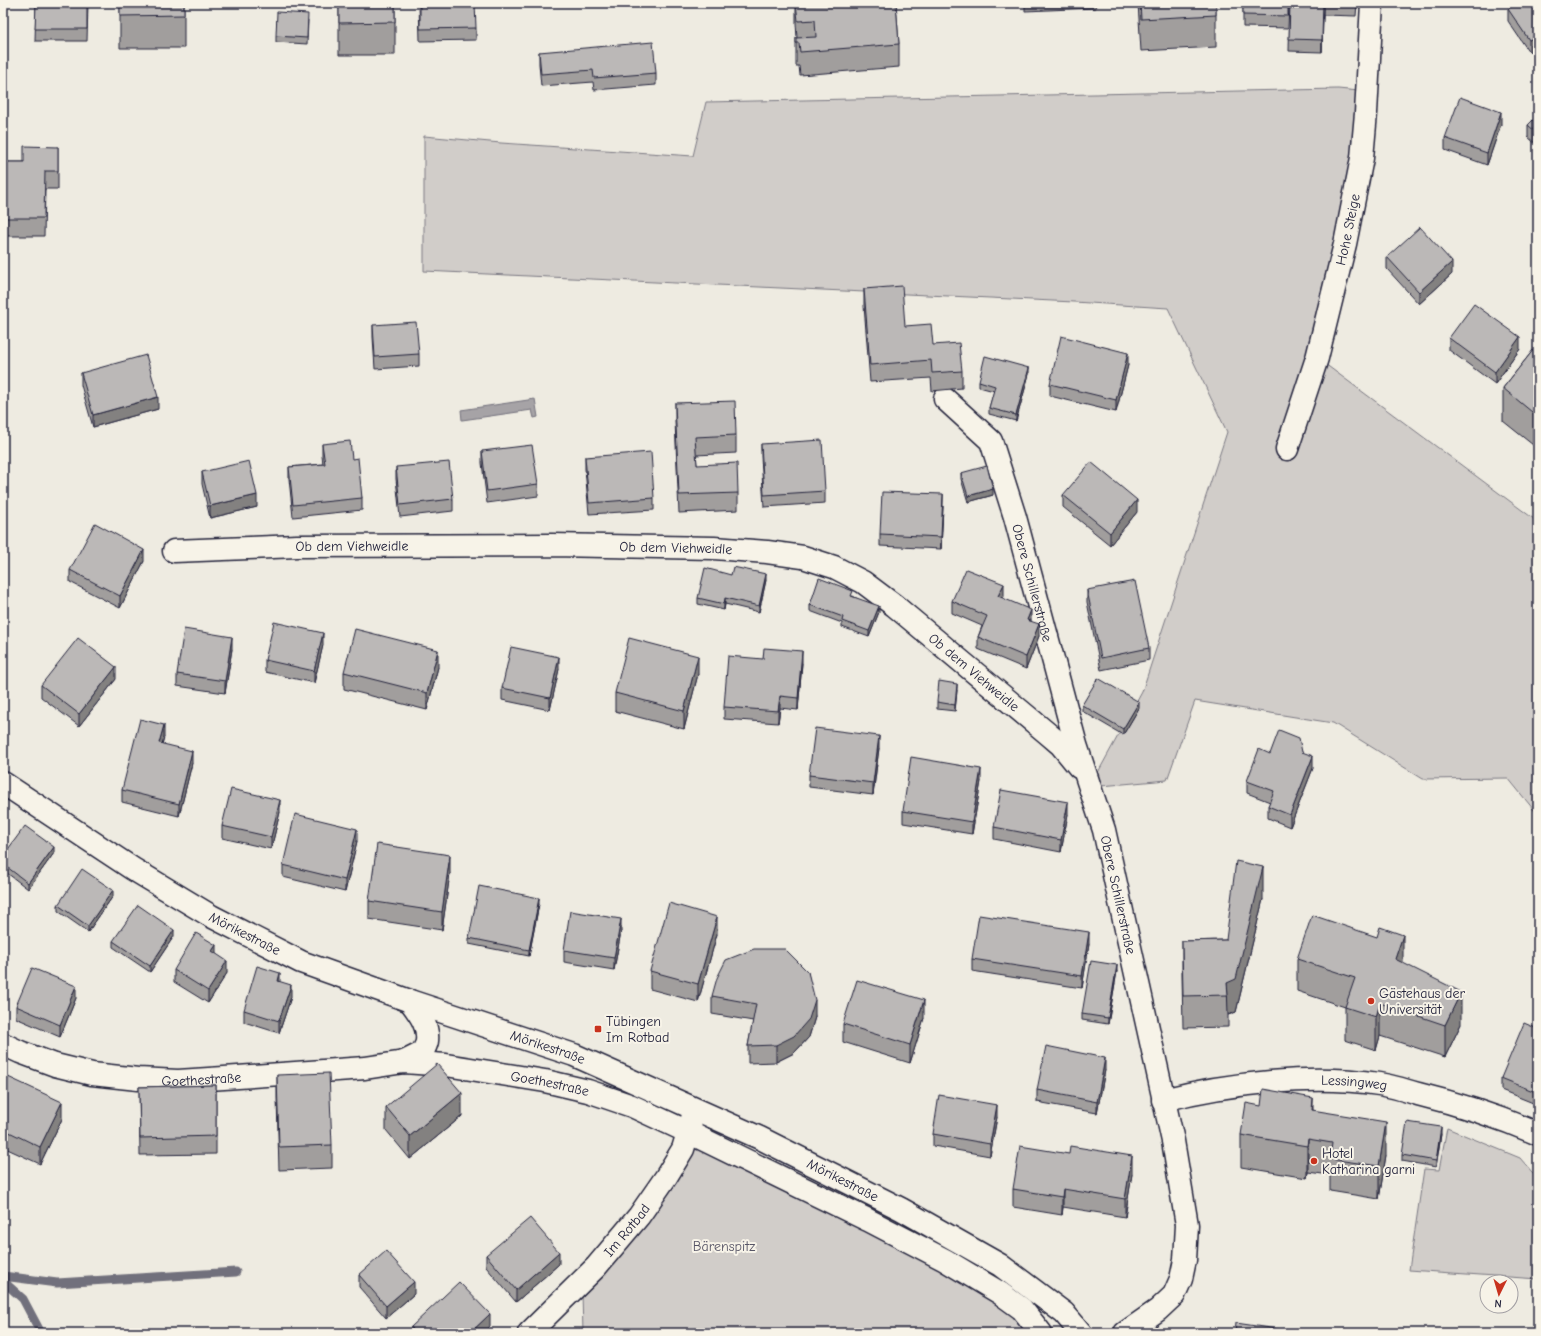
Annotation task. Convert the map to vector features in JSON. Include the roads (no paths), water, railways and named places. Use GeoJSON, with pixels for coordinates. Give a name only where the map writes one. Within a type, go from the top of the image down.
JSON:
{"type":"FeatureCollection","features":[{"type":"Feature","properties":{"kind":"street","name":"Hohe Steige"},"geometry":{"type":"LineString","coordinates":[[1287,449],[1317,358],[1345,244],[1359,172],[1366,113],[1372,3]]}},
{"type":"Feature","properties":{"kind":"street","name":"Obere Schillerstraße"},"geometry":{"type":"LineString","coordinates":[[945,399],[991,441],[1019,532],[1076,745],[1106,836],[1164,1100],[1181,1186],[1187,1226],[1186,1260],[1181,1279],[1174,1295],[1158,1310],[1126,1333]]}},
{"type":"Feature","properties":{"kind":"street","name":"Ob dem Viehweidle"},"geometry":{"type":"LineString","coordinates":[[174,551],[297,546],[545,545],[714,548],[767,552],[803,557],[834,567],[863,582],[895,606],[1061,745],[1074,760],[1090,787]]}},
{"type":"Feature","properties":{"kind":"street","name":"Mörikestraße"},"geometry":{"type":"LineString","coordinates":[[3,783],[133,869],[211,916],[301,962],[410,1001],[574,1055],[760,1138],[901,1209],[1000,1265],[1064,1313],[1081,1333]]}},
{"type":"Feature","properties":{"kind":"street","name":"Goethestraße"},"geometry":{"type":"LineString","coordinates":[[404,1062],[422,1053],[427,1041],[425,1026],[419,1013],[410,1001]]}},
{"type":"Feature","properties":{"kind":"street","name":"Goethestraße"},"geometry":{"type":"LineString","coordinates":[[3,1044],[55,1065],[92,1074],[178,1081],[365,1068],[404,1062],[461,1067],[545,1081],[588,1091],[632,1106],[688,1132]]}},
{"type":"Feature","properties":{"kind":"street","name":"Lessingweg"},"geometry":{"type":"LineString","coordinates":[[1164,1100],[1192,1093],[1288,1080],[1332,1080],[1380,1084],[1437,1099],[1499,1118],[1538,1134]]}},
{"type":"Feature","properties":{"kind":"street","name":"Im Rotbad"},"geometry":{"type":"LineString","coordinates":[[529,1333],[596,1267],[639,1216],[683,1149],[696,1109]]}},
{"type":"Feature","properties":{"kind":"street","name":"Mörikestraße"},"geometry":{"type":"LineString","coordinates":[[688,1132],[945,1260],[1000,1293],[1022,1309],[1041,1333]]}},
{"type":"Feature","properties":{"kind":"waterway"},"geometry":{"type":"LineString","coordinates":[[3,1276],[57,1283],[236,1272]]}},
{"type":"Feature","properties":{"kind":"waterway"},"geometry":{"type":"LineString","coordinates":[[3,1281],[23,1299],[41,1333]]}},
{"type":"Feature","properties":{"kind":"place","name":"Gästehaus der Universität"},"geometry":{"type":"Point","coordinates":[1371,1001]}},
{"type":"Feature","properties":{"kind":"place","name":"Tübingen Im Rotbad"},"geometry":{"type":"Point","coordinates":[598,1029]}},
{"type":"Feature","properties":{"kind":"place","name":"Hotel Katharina garni"},"geometry":{"type":"Point","coordinates":[1314,1161]}},
{"type":"Feature","properties":{"kind":"park label","name":"Bärenspitz"},"geometry":{"type":"Point","coordinates":[724,1246]}}]}
